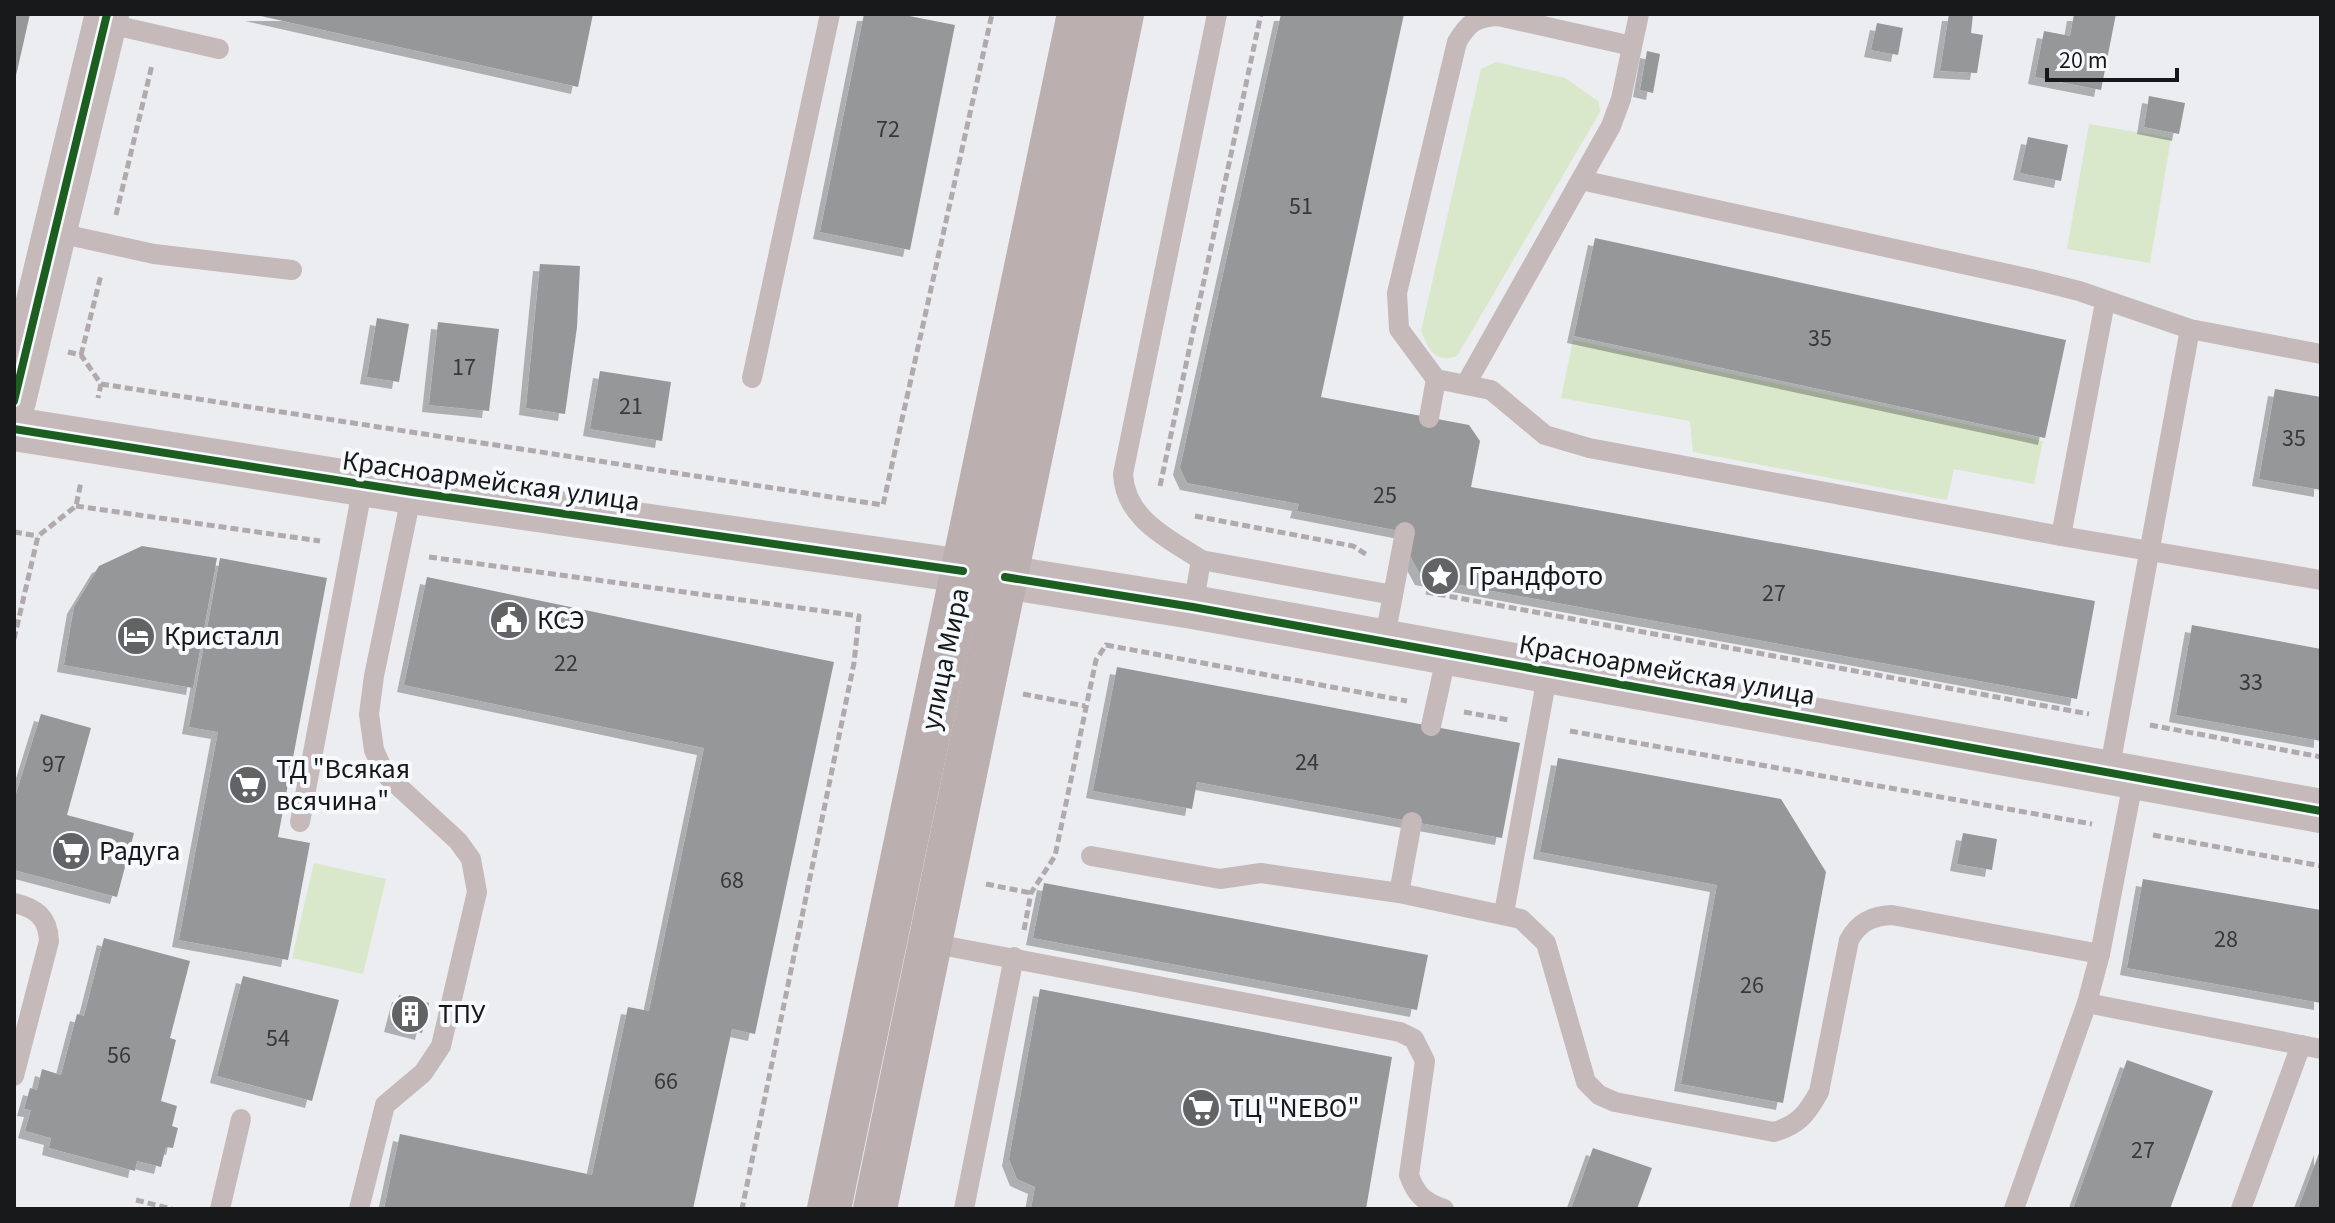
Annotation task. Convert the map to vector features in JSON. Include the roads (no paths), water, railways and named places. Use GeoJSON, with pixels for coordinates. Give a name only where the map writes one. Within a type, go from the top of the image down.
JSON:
{"type":"FeatureCollection","features":[{"type":"Feature","properties":{"kind":"main road","name":"улица Мира"},"geometry":{"type":"LineString","coordinates":[[875,1209],[930,943],[984,574],[1079,14]]}},
{"type":"Feature","properties":{"kind":"main road","name":"улица Мира"},"geometry":{"type":"LineString","coordinates":[[829,1209],[1122,14]]}},
{"type":"Feature","properties":{"kind":"street"},"geometry":{"type":"LineString","coordinates":[[14,401],[106,19]]}},
{"type":"Feature","properties":{"kind":"street","name":"Красноармейская улица"},"geometry":{"type":"LineString","coordinates":[[14,429],[363,485],[1193,607],[2321,811]]}},
{"type":"Feature","properties":{"kind":"lane"},"geometry":{"type":"LineString","coordinates":[[752,378],[830,14]]}},
{"type":"Feature","properties":{"kind":"lane"},"geometry":{"type":"LineString","coordinates":[[1217,14],[1124,462],[1127,499],[1133,509],[1156,530],[1201,560],[1393,595]]}},
{"type":"Feature","properties":{"kind":"lane"},"geometry":{"type":"LineString","coordinates":[[1466,384],[1616,113],[1639,14]]}},
{"type":"Feature","properties":{"kind":"lane"},"geometry":{"type":"LineString","coordinates":[[1632,46],[1498,16],[1481,17],[1467,25],[1457,42],[1396,301],[1399,329],[1436,379],[1491,390],[1507,400],[1545,435],[1564,442],[2061,536],[2321,580]]}},
{"type":"Feature","properties":{"kind":"lane"},"geometry":{"type":"LineString","coordinates":[[106,19],[219,49]]}},
{"type":"Feature","properties":{"kind":"lane"},"geometry":{"type":"LineString","coordinates":[[1581,180],[2031,279],[2079,291],[2190,329],[2321,354]]}},
{"type":"Feature","properties":{"kind":"lane"},"geometry":{"type":"LineString","coordinates":[[54,232],[154,254],[292,270]]}},
{"type":"Feature","properties":{"kind":"lane"},"geometry":{"type":"LineString","coordinates":[[2061,536],[2105,302]]}},
{"type":"Feature","properties":{"kind":"lane"},"geometry":{"type":"LineString","coordinates":[[2014,1209],[2087,1003],[2100,954],[2124,829],[2119,719],[2190,329]]}},
{"type":"Feature","properties":{"kind":"lane"},"geometry":{"type":"LineString","coordinates":[[1429,418],[1436,379]]}},
{"type":"Feature","properties":{"kind":"lane"},"geometry":{"type":"LineString","coordinates":[[300,822],[363,485]]}},
{"type":"Feature","properties":{"kind":"lane"},"geometry":{"type":"LineString","coordinates":[[359,1209],[385,1105],[423,1073],[441,1046],[477,892],[471,859],[458,841],[385,774],[374,750],[369,714],[412,492]]}},
{"type":"Feature","properties":{"kind":"lane"},"geometry":{"type":"LineString","coordinates":[[1384,641],[1405,532]]}},
{"type":"Feature","properties":{"kind":"lane"},"geometry":{"type":"LineString","coordinates":[[1193,607],[1201,560]]}},
{"type":"Feature","properties":{"kind":"lane"},"geometry":{"type":"LineString","coordinates":[[1434,716],[1447,653]]}},
{"type":"Feature","properties":{"kind":"lane"},"geometry":{"type":"LineString","coordinates":[[1504,913],[1548,671]]}},
{"type":"Feature","properties":{"kind":"lane"},"geometry":{"type":"LineString","coordinates":[[1399,893],[1412,822]]}},
{"type":"Feature","properties":{"kind":"lane"},"geometry":{"type":"LineString","coordinates":[[1091,856],[1220,879],[1261,873],[1399,893],[1521,919],[1546,943],[1580,1070],[1599,1095],[1615,1102],[1774,1132],[1793,1127],[1808,1113],[1819,1092],[1849,940],[1855,928],[1867,920],[1892,915],[2100,954]]}},
{"type":"Feature","properties":{"kind":"lane"},"geometry":{"type":"LineString","coordinates":[[14,903],[41,915],[48,926],[49,941],[14,1076]]}},
{"type":"Feature","properties":{"kind":"lane"},"geometry":{"type":"LineString","coordinates":[[930,943],[1400,1032],[1414,1039],[1425,1061],[1409,1175],[1415,1192],[1427,1203],[1444,1209]]}},
{"type":"Feature","properties":{"kind":"lane"},"geometry":{"type":"LineString","coordinates":[[964,1209],[1014,957]]}},
{"type":"Feature","properties":{"kind":"lane"},"geometry":{"type":"LineString","coordinates":[[2087,1003],[2311,1047],[2241,1209]]}},
{"type":"Feature","properties":{"kind":"lane"},"geometry":{"type":"LineString","coordinates":[[220,1209],[241,1119]]}},
{"type":"Feature","properties":{"kind":"place","name":"Грандфото"},"geometry":{"type":"Point","coordinates":[1440,576]}},
{"type":"Feature","properties":{"kind":"place","name":"КСЭ"},"geometry":{"type":"Point","coordinates":[509,620]}},
{"type":"Feature","properties":{"kind":"place","name":"Кристалл"},"geometry":{"type":"Point","coordinates":[136,636]}},
{"type":"Feature","properties":{"kind":"place","name":"ТД \"Всякая всячина\""},"geometry":{"type":"Point","coordinates":[248,785]}},
{"type":"Feature","properties":{"kind":"place","name":"Радуга"},"geometry":{"type":"Point","coordinates":[71,851]}},
{"type":"Feature","properties":{"kind":"place","name":"ТПУ"},"geometry":{"type":"Point","coordinates":[410,1014]}},
{"type":"Feature","properties":{"kind":"place","name":"ТЦ \"NEBO\""},"geometry":{"type":"Point","coordinates":[1201,1108]}}]}
